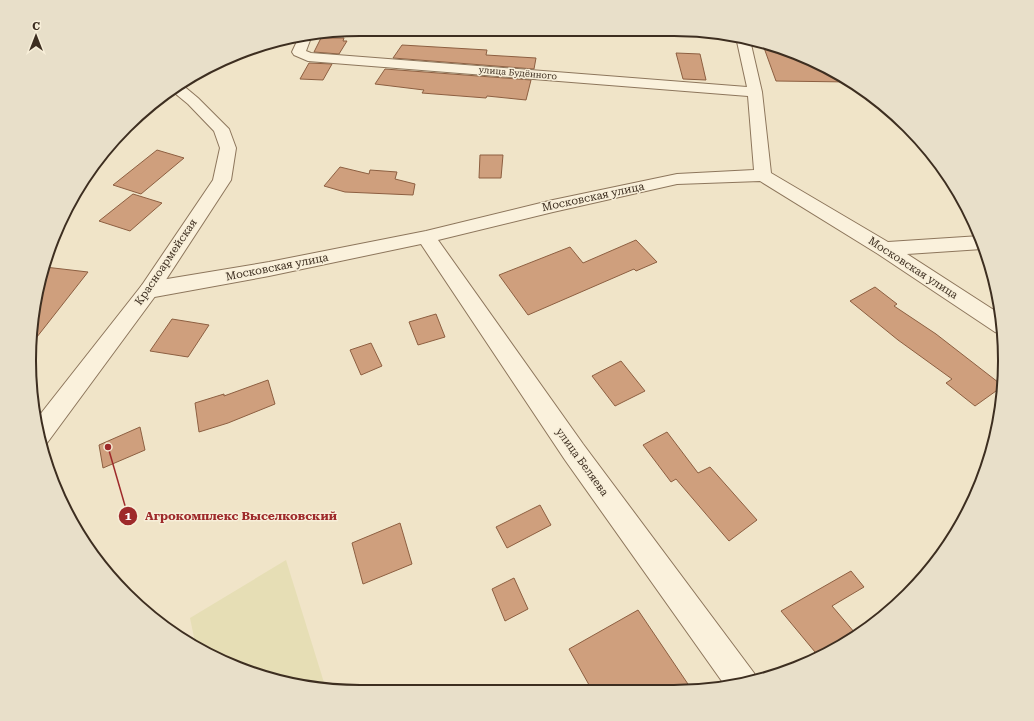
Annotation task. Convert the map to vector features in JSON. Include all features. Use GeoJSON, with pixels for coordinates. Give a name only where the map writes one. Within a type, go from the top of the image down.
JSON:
{"type":"FeatureCollection","features":[{"type":"Feature","properties":{"kind":"street","name":"улица Будённого"},"geometry":{"type":"LineString","coordinates":[[304,41],[299,52],[308,57],[755,92]]}},
{"type":"Feature","properties":{"kind":"street"},"geometry":{"type":"LineString","coordinates":[[747,44],[755,92],[763,175]]}},
{"type":"Feature","properties":{"kind":"street","name":"Красноармейская"},"geometry":{"type":"LineString","coordinates":[[43,429],[149,290],[222,180],[228,148],[221,129],[181,91]]}},
{"type":"Feature","properties":{"kind":"street","name":"Московская улица"},"geometry":{"type":"LineString","coordinates":[[149,290],[269,269],[426,237],[553,206],[677,179],[763,175],[885,249],[995,322]]}},
{"type":"Feature","properties":{"kind":"street","name":"улица Беляева"},"geometry":{"type":"LineString","coordinates":[[426,237],[574,452],[739,679]]}},
{"type":"Feature","properties":{"kind":"street"},"geometry":{"type":"LineString","coordinates":[[885,249],[976,242]]}},
{"type":"Feature","properties":{"kind":"shaded area"},"geometry":{"type":"Polygon","coordinates":[[[286,560],[324,683],[297,679],[277,674],[256,668],[217,652],[194,640],[190,618],[286,560]]]}},
{"type":"Feature","properties":{"kind":"building"},"geometry":{"type":"Polygon","coordinates":[[[344,38],[343,41],[347,41],[339,54],[314,52],[321,39],[344,38]]]}},
{"type":"Feature","properties":{"kind":"building"},"geometry":{"type":"Polygon","coordinates":[[[402,45],[487,50],[486,55],[536,58],[534,69],[393,58],[402,45]]]}},
{"type":"Feature","properties":{"kind":"building"},"geometry":{"type":"Polygon","coordinates":[[[764,49],[817,69],[840,82],[776,81],[764,49]]]}},
{"type":"Feature","properties":{"kind":"building"},"geometry":{"type":"Polygon","coordinates":[[[676,53],[700,54],[706,80],[683,79],[676,53]]]}},
{"type":"Feature","properties":{"kind":"building"},"geometry":{"type":"Polygon","coordinates":[[[309,63],[332,64],[323,80],[300,79],[309,63]]]}},
{"type":"Feature","properties":{"kind":"building"},"geometry":{"type":"Polygon","coordinates":[[[385,69],[531,80],[526,100],[487,96],[486,98],[422,93],[424,90],[375,84],[385,69]]]}},
{"type":"Feature","properties":{"kind":"building"},"geometry":{"type":"Polygon","coordinates":[[[157,150],[184,158],[141,194],[113,185],[157,150]]]}},
{"type":"Feature","properties":{"kind":"building"},"geometry":{"type":"Polygon","coordinates":[[[480,155],[503,155],[501,178],[479,178],[480,155]]]}},
{"type":"Feature","properties":{"kind":"building"},"geometry":{"type":"Polygon","coordinates":[[[340,167],[369,174],[370,170],[397,172],[395,179],[415,184],[413,195],[345,192],[324,186],[340,167]]]}},
{"type":"Feature","properties":{"kind":"building"},"geometry":{"type":"Polygon","coordinates":[[[133,194],[162,203],[130,231],[99,221],[133,194]]]}},
{"type":"Feature","properties":{"kind":"building"},"geometry":{"type":"Polygon","coordinates":[[[636,240],[657,262],[636,271],[634,269],[528,315],[499,275],[570,247],[583,263],[636,240]]]}},
{"type":"Feature","properties":{"kind":"building"},"geometry":{"type":"Polygon","coordinates":[[[50,268],[88,272],[37,337],[42,297],[50,268]]]}},
{"type":"Feature","properties":{"kind":"building"},"geometry":{"type":"Polygon","coordinates":[[[875,287],[897,304],[894,306],[936,334],[997,381],[996,391],[975,406],[946,383],[952,379],[898,340],[850,301],[875,287]]]}},
{"type":"Feature","properties":{"kind":"building"},"geometry":{"type":"Polygon","coordinates":[[[436,314],[445,337],[418,345],[409,322],[436,314]]]}},
{"type":"Feature","properties":{"kind":"building"},"geometry":{"type":"Polygon","coordinates":[[[172,319],[209,325],[188,357],[150,351],[172,319]]]}},
{"type":"Feature","properties":{"kind":"building"},"geometry":{"type":"Polygon","coordinates":[[[371,343],[382,366],[361,375],[350,350],[371,343]]]}},
{"type":"Feature","properties":{"kind":"building"},"geometry":{"type":"Polygon","coordinates":[[[621,361],[645,391],[615,406],[592,376],[621,361]]]}},
{"type":"Feature","properties":{"kind":"building"},"geometry":{"type":"Polygon","coordinates":[[[268,380],[275,404],[228,423],[199,432],[195,403],[224,394],[224,396],[268,380]]]}},
{"type":"Feature","properties":{"kind":"building"},"geometry":{"type":"Polygon","coordinates":[[[140,427],[145,450],[103,468],[99,445],[140,427]]]}},
{"type":"Feature","properties":{"kind":"building"},"geometry":{"type":"Polygon","coordinates":[[[667,432],[698,473],[710,467],[757,520],[729,541],[676,479],[671,482],[643,445],[667,432]]]}},
{"type":"Feature","properties":{"kind":"building"},"geometry":{"type":"Polygon","coordinates":[[[540,505],[551,525],[507,548],[496,527],[540,505]]]}},
{"type":"Feature","properties":{"kind":"building"},"geometry":{"type":"Polygon","coordinates":[[[400,523],[412,564],[363,584],[352,543],[400,523]]]}},
{"type":"Feature","properties":{"kind":"building"},"geometry":{"type":"Polygon","coordinates":[[[851,571],[864,587],[832,606],[853,631],[816,653],[781,611],[851,571]]]}},
{"type":"Feature","properties":{"kind":"building"},"geometry":{"type":"Polygon","coordinates":[[[514,578],[528,609],[505,621],[492,589],[514,578]]]}},
{"type":"Feature","properties":{"kind":"building"},"geometry":{"type":"Polygon","coordinates":[[[638,610],[688,684],[589,685],[569,649],[638,610]]]}},
{"type":"Feature","properties":{"kind":"place","name":"Агрокомплекс Выселковский"},"geometry":{"type":"Point","coordinates":[108,447]}}]}
